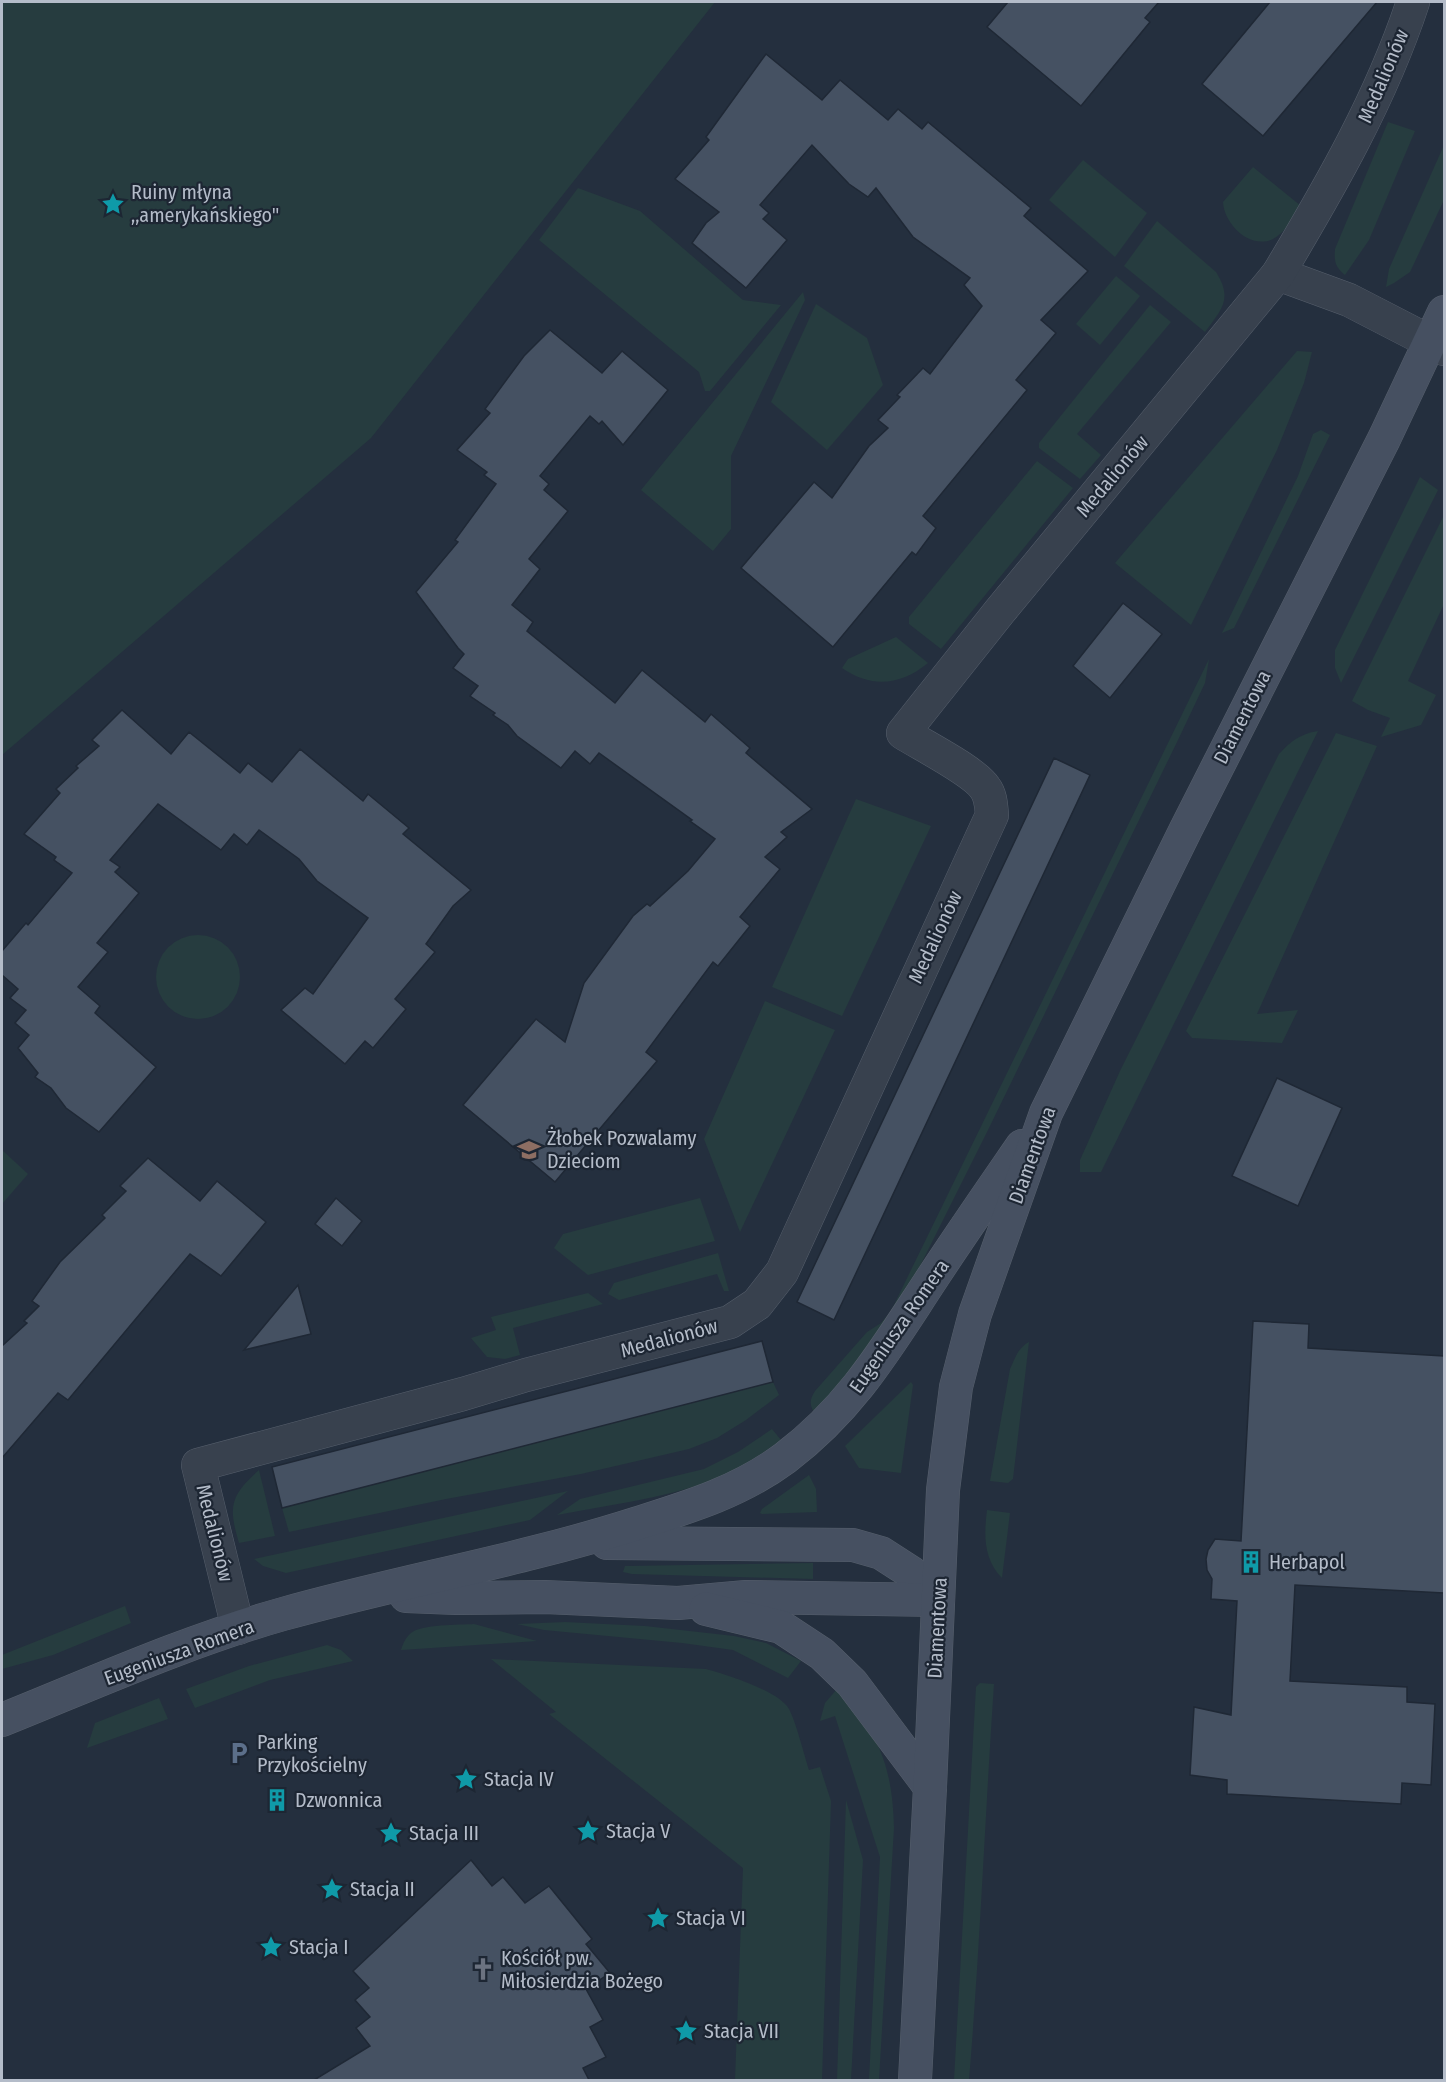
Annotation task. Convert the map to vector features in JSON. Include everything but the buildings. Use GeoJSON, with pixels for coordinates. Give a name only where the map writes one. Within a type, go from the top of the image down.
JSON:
{"type":"FeatureCollection","features":[{"type":"Feature","properties":{"kind":"street","name":"Medalionów"},"geometry":{"type":"LineString","coordinates":[[238,1628],[198,1465],[730,1322],[757,1304],[782,1272],[992,815],[991,799],[984,786],[903,733],[1278,274],[1374,102],[1413,2]]}},
{"type":"Feature","properties":{"kind":"street"},"geometry":{"type":"LineString","coordinates":[[1278,274],[1349,300],[1437,346]]}},
{"type":"Feature","properties":{"kind":"street","name":"Diamentowa"},"geometry":{"type":"LineString","coordinates":[[915,2080],[943,1490],[956,1387],[975,1314],[1046,1113],[1197,807],[1384,439],[1437,346],[1444,312]]}},
{"type":"Feature","properties":{"kind":"street","name":"Eugeniusza Romera"},"geometry":{"type":"LineString","coordinates":[[2,1720],[238,1628],[360,1594],[576,1543],[722,1495],[751,1481],[819,1430],[856,1392],[888,1348],[971,1219],[1046,1113]]}},
{"type":"Feature","properties":{"kind":"street","name":"Eugeniusza Romera"},"geometry":{"type":"LineString","coordinates":[[576,1543],[853,1545],[881,1553],[912,1573],[938,1600]]}},
{"type":"Feature","properties":{"kind":"street","name":"Eugeniusza Romera"},"geometry":{"type":"LineString","coordinates":[[360,1594],[456,1598],[557,1597],[678,1603],[746,1597],[938,1600]]}},
{"type":"Feature","properties":{"kind":"street","name":"Eugeniusza Romera"},"geometry":{"type":"LineString","coordinates":[[678,1603],[781,1627],[822,1653],[852,1683],[930,1786]]}},
{"type":"Feature","properties":{"kind":"green space"},"geometry":{"type":"Polygon","coordinates":[[[2,2],[715,2],[371,438],[2,755],[2,2]]]}},
{"type":"Feature","properties":{"kind":"green space"},"geometry":{"type":"Polygon","coordinates":[[[1388,122],[1415,131],[1369,240],[1345,275],[1336,264],[1335,249],[1388,122]]]}},
{"type":"Feature","properties":{"kind":"green space"},"geometry":{"type":"Polygon","coordinates":[[[1444,145],[1444,200],[1410,272],[1386,287],[1389,269],[1444,145]]]}},
{"type":"Feature","properties":{"kind":"green space"},"geometry":{"type":"Polygon","coordinates":[[[1083,160],[1147,213],[1115,257],[1049,200],[1083,160]]]}},
{"type":"Feature","properties":{"kind":"green space"},"geometry":{"type":"Polygon","coordinates":[[[1253,167],[1301,206],[1281,233],[1273,239],[1264,241],[1247,238],[1240,233],[1228,219],[1224,210],[1223,202],[1253,167]]]}},
{"type":"Feature","properties":{"kind":"green space"},"geometry":{"type":"Polygon","coordinates":[[[578,188],[640,211],[743,300],[781,305],[710,391],[705,391],[699,372],[539,240],[578,188]]]}},
{"type":"Feature","properties":{"kind":"green space"},"geometry":{"type":"Polygon","coordinates":[[[1157,221],[1216,272],[1221,281],[1224,290],[1223,304],[1205,332],[1124,266],[1157,221]]]}},
{"type":"Feature","properties":{"kind":"green space"},"geometry":{"type":"Polygon","coordinates":[[[1116,276],[1140,296],[1100,345],[1076,324],[1116,276]]]}},
{"type":"Feature","properties":{"kind":"green space"},"geometry":{"type":"Polygon","coordinates":[[[803,292],[805,300],[731,456],[731,529],[713,551],[641,490],[803,292]]]}},
{"type":"Feature","properties":{"kind":"green space"},"geometry":{"type":"Polygon","coordinates":[[[816,304],[867,338],[883,385],[827,450],[771,402],[816,304]]]}},
{"type":"Feature","properties":{"kind":"green space"},"geometry":{"type":"Polygon","coordinates":[[[1150,305],[1171,322],[1077,434],[1101,455],[1080,479],[1039,448],[1039,443],[1150,305]]]}},
{"type":"Feature","properties":{"kind":"green space"},"geometry":{"type":"Polygon","coordinates":[[[1297,351],[1312,352],[1304,383],[1277,450],[1191,625],[1115,563],[1297,351]]]}},
{"type":"Feature","properties":{"kind":"green space"},"geometry":{"type":"Polygon","coordinates":[[[1321,430],[1330,435],[1234,628],[1222,633],[1298,476],[1313,434],[1321,430]]]}},
{"type":"Feature","properties":{"kind":"green space"},"geometry":{"type":"Polygon","coordinates":[[[1037,461],[1073,488],[941,649],[909,624],[909,617],[1037,461]]]}},
{"type":"Feature","properties":{"kind":"green space"},"geometry":{"type":"Polygon","coordinates":[[[1420,477],[1438,490],[1341,683],[1335,668],[1335,650],[1420,477]]]}},
{"type":"Feature","properties":{"kind":"green space"},"geometry":{"type":"Polygon","coordinates":[[[1444,515],[1444,604],[1408,681],[1436,695],[1421,725],[1381,737],[1390,718],[1352,701],[1444,515]]]}},
{"type":"Feature","properties":{"kind":"green space"},"geometry":{"type":"Polygon","coordinates":[[[896,637],[928,663],[907,676],[885,682],[864,679],[842,668],[848,659],[896,637]]]}},
{"type":"Feature","properties":{"kind":"green space"},"geometry":{"type":"Polygon","coordinates":[[[1209,659],[1205,683],[1178,740],[902,1302],[867,1353],[814,1412],[811,1402],[815,1391],[867,1332],[881,1323],[891,1311],[1209,659]]]}},
{"type":"Feature","properties":{"kind":"green space"},"geometry":{"type":"Polygon","coordinates":[[[1318,731],[1101,1172],[1080,1172],[1080,1160],[1120,1071],[1279,754],[1296,739],[1318,731]]]}},
{"type":"Feature","properties":{"kind":"green space"},"geometry":{"type":"Polygon","coordinates":[[[1336,733],[1377,746],[1257,1014],[1298,1010],[1282,1043],[1192,1038],[1186,1031],[1336,733]]]}},
{"type":"Feature","properties":{"kind":"green space"},"geometry":{"type":"Polygon","coordinates":[[[856,799],[931,826],[842,1016],[772,987],[856,799]]]}},
{"type":"Feature","properties":{"kind":"green space"},"geometry":{"type":"Polygon","coordinates":[[[198,935],[214,938],[228,947],[237,961],[240,977],[237,993],[228,1007],[214,1016],[198,1019],[182,1016],[168,1007],[159,993],[156,977],[159,961],[168,947],[182,938],[198,935]]]}},
{"type":"Feature","properties":{"kind":"green space"},"geometry":{"type":"Polygon","coordinates":[[[765,1001],[835,1030],[740,1232],[704,1139],[765,1001]]]}},
{"type":"Feature","properties":{"kind":"green space"},"geometry":{"type":"Polygon","coordinates":[[[2,1150],[28,1174],[2,1204],[2,1150]]]}},
{"type":"Feature","properties":{"kind":"green space"},"geometry":{"type":"Polygon","coordinates":[[[700,1198],[715,1241],[588,1275],[554,1248],[563,1234],[700,1198]]]}},
{"type":"Feature","properties":{"kind":"green space"},"geometry":{"type":"Polygon","coordinates":[[[718,1253],[729,1291],[724,1291],[717,1274],[619,1300],[608,1294],[614,1283],[718,1253]]]}},
{"type":"Feature","properties":{"kind":"green space"},"geometry":{"type":"Polygon","coordinates":[[[588,1293],[603,1304],[513,1328],[520,1355],[505,1359],[487,1357],[471,1338],[496,1330],[491,1317],[588,1293]]]}},
{"type":"Feature","properties":{"kind":"green space"},"geometry":{"type":"Polygon","coordinates":[[[1029,1342],[1013,1479],[1008,1483],[990,1481],[1010,1369],[1019,1350],[1029,1342]]]}},
{"type":"Feature","properties":{"kind":"green space"},"geometry":{"type":"Polygon","coordinates":[[[773,1382],[779,1395],[717,1438],[689,1449],[581,1474],[289,1532],[282,1508],[773,1382]]]}},
{"type":"Feature","properties":{"kind":"green space"},"geometry":{"type":"Polygon","coordinates":[[[911,1382],[913,1385],[901,1473],[859,1468],[845,1446],[911,1382]]]}},
{"type":"Feature","properties":{"kind":"green space"},"geometry":{"type":"Polygon","coordinates":[[[772,1429],[781,1440],[747,1463],[710,1481],[654,1497],[557,1515],[580,1499],[704,1469],[738,1452],[772,1429]]]}},
{"type":"Feature","properties":{"kind":"green space"},"geometry":{"type":"Polygon","coordinates":[[[259,1470],[275,1536],[239,1543],[233,1520],[234,1502],[242,1487],[259,1470]]]}},
{"type":"Feature","properties":{"kind":"green space"},"geometry":{"type":"Polygon","coordinates":[[[809,1475],[816,1489],[817,1512],[760,1513],[762,1509],[809,1475]]]}},
{"type":"Feature","properties":{"kind":"green space"},"geometry":{"type":"Polygon","coordinates":[[[568,1491],[530,1520],[286,1573],[263,1566],[254,1559],[568,1491]]]}},
{"type":"Feature","properties":{"kind":"green space"},"geometry":{"type":"Polygon","coordinates":[[[987,1510],[1010,1513],[1002,1578],[991,1563],[986,1546],[987,1510]]]}},
{"type":"Feature","properties":{"kind":"green space"},"geometry":{"type":"Polygon","coordinates":[[[813,1563],[813,1579],[623,1572],[625,1566],[813,1563]]]}},
{"type":"Feature","properties":{"kind":"green space"},"geometry":{"type":"Polygon","coordinates":[[[125,1606],[131,1623],[53,1655],[2,1669],[2,1655],[125,1606]]]}},
{"type":"Feature","properties":{"kind":"green space"},"geometry":{"type":"Polygon","coordinates":[[[565,1622],[645,1626],[734,1636],[766,1643],[801,1661],[788,1678],[733,1650],[544,1630],[517,1624],[565,1622]]]}},
{"type":"Feature","properties":{"kind":"green space"},"geometry":{"type":"Polygon","coordinates":[[[474,1624],[537,1641],[401,1650],[407,1637],[416,1630],[474,1624]]]}},
{"type":"Feature","properties":{"kind":"green space"},"geometry":{"type":"Polygon","coordinates":[[[327,1645],[341,1650],[353,1661],[270,1680],[195,1708],[186,1689],[249,1666],[327,1645]]]}},
{"type":"Feature","properties":{"kind":"green space"},"geometry":{"type":"Polygon","coordinates":[[[491,1659],[706,1669],[763,1690],[783,1702],[789,1709],[809,1770],[820,1767],[831,1801],[822,2080],[735,2080],[743,1868],[549,1714],[556,1712],[491,1659]]]}},
{"type":"Feature","properties":{"kind":"green space"},"geometry":{"type":"Polygon","coordinates":[[[980,1683],[994,1684],[976,1981],[969,2080],[954,2080],[976,1687],[980,1683]]]}},
{"type":"Feature","properties":{"kind":"green space"},"geometry":{"type":"Polygon","coordinates":[[[837,1689],[864,1722],[878,1745],[889,1779],[893,1803],[894,1828],[879,2080],[869,2080],[880,1857],[835,1716],[820,1721],[825,1703],[837,1689]]]}},
{"type":"Feature","properties":{"kind":"green space"},"geometry":{"type":"Polygon","coordinates":[[[159,1698],[168,1719],[87,1748],[95,1723],[159,1698]]]}},
{"type":"Feature","properties":{"kind":"green space"},"geometry":{"type":"Polygon","coordinates":[[[846,1800],[863,1860],[851,2080],[837,2080],[846,1800]]]}},
{"type":"Feature","properties":{"kind":"place","name":"Ruiny młyna ,,amerykańskiego\""},"geometry":{"type":"Point","coordinates":[113,204]}},
{"type":"Feature","properties":{"kind":"place","name":"Żłobek Pozwalamy Dzieciom"},"geometry":{"type":"Point","coordinates":[529,1150]}},
{"type":"Feature","properties":{"kind":"place","name":"Herbapol"},"geometry":{"type":"Point","coordinates":[1251,1562]}},
{"type":"Feature","properties":{"kind":"place","name":"Parking Przykościelny"},"geometry":{"type":"Point","coordinates":[239,1753]}},
{"type":"Feature","properties":{"kind":"place","name":"Stacja IV"},"geometry":{"type":"Point","coordinates":[466,1779]}},
{"type":"Feature","properties":{"kind":"place","name":"Dzwonnica"},"geometry":{"type":"Point","coordinates":[277,1800]}},
{"type":"Feature","properties":{"kind":"place","name":"Stacja V"},"geometry":{"type":"Point","coordinates":[588,1831]}},
{"type":"Feature","properties":{"kind":"place","name":"Stacja III"},"geometry":{"type":"Point","coordinates":[391,1833]}},
{"type":"Feature","properties":{"kind":"place","name":"Stacja II"},"geometry":{"type":"Point","coordinates":[332,1889]}},
{"type":"Feature","properties":{"kind":"place","name":"Stacja VI"},"geometry":{"type":"Point","coordinates":[658,1918]}},
{"type":"Feature","properties":{"kind":"place","name":"Stacja I"},"geometry":{"type":"Point","coordinates":[271,1947]}},
{"type":"Feature","properties":{"kind":"place","name":"Kościół pw. Miłosierdzia Bożego"},"geometry":{"type":"Point","coordinates":[483,1969]}},
{"type":"Feature","properties":{"kind":"place","name":"Stacja VII"},"geometry":{"type":"Point","coordinates":[686,2031]}}]}
